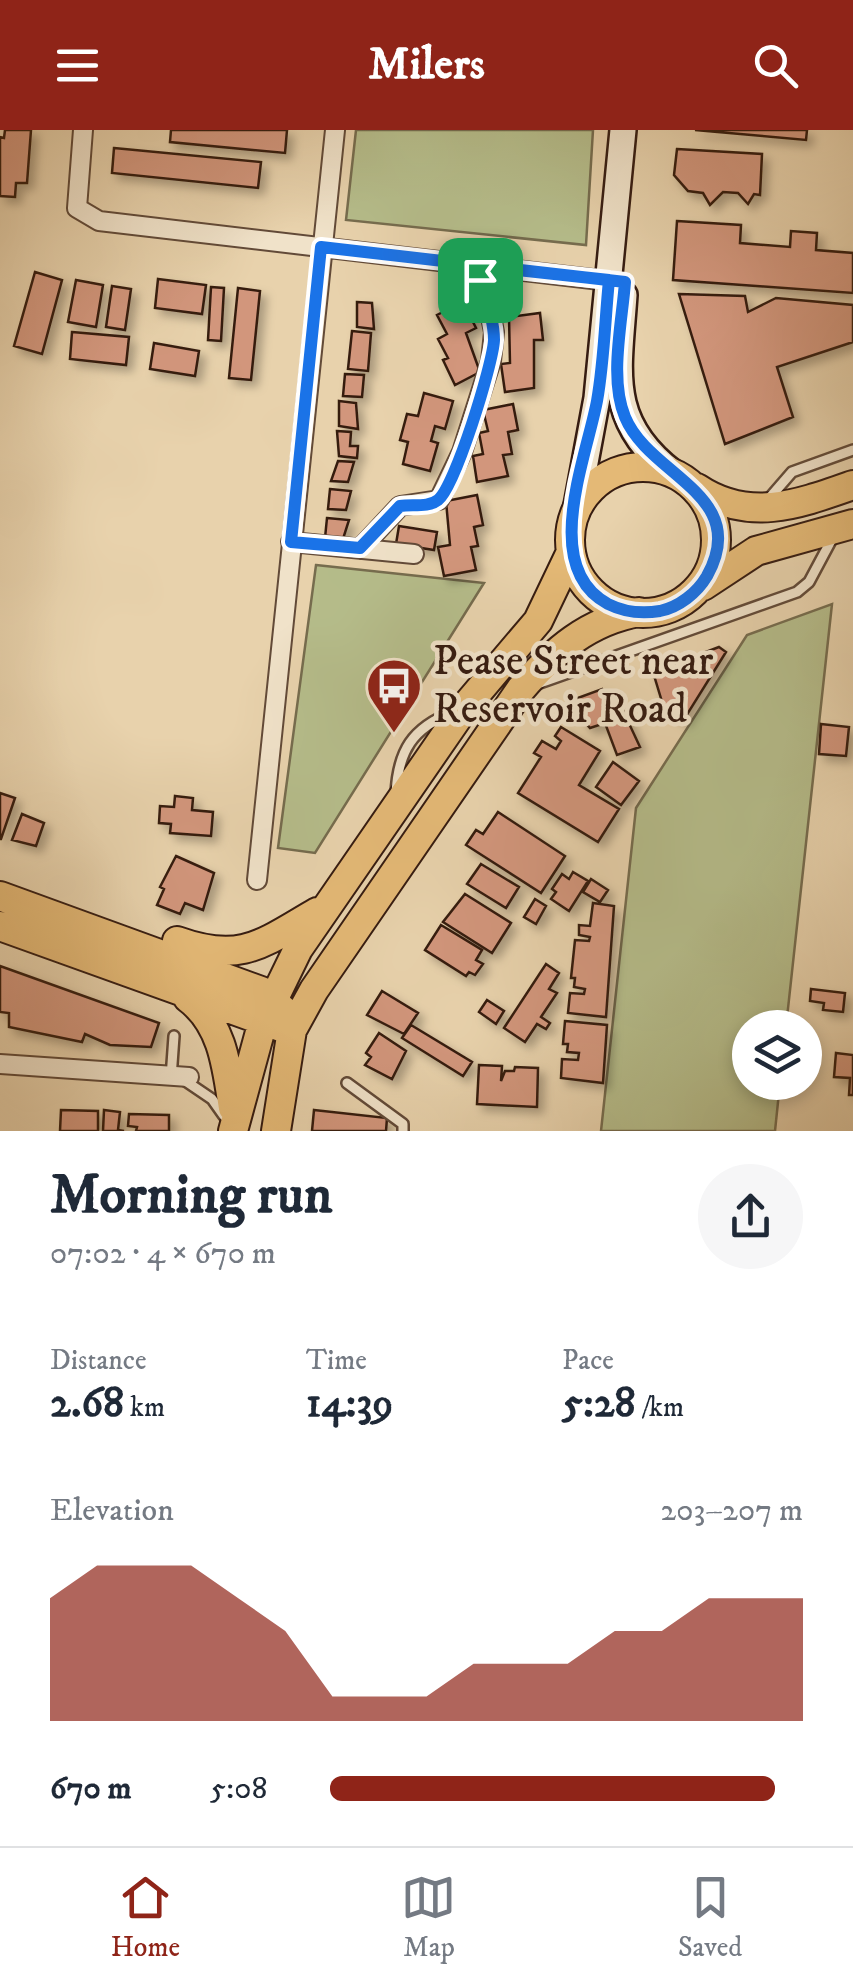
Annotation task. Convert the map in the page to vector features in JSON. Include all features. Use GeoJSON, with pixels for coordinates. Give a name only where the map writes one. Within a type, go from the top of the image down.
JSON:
{"type":"FeatureCollection","features":[{"type":"Feature","properties":{"kind":"main road"},"geometry":{"type":"LineString","coordinates":[[234,1126],[268,1010],[322,909],[465,707],[538,620],[571,552],[576,511],[596,484],[616,472],[650,467],[682,479],[726,505],[761,508],[797,504],[853,485]]}},
{"type":"Feature","properties":{"kind":"main road"},"geometry":{"type":"LineString","coordinates":[[682,479],[712,514],[717,541],[711,568],[690,596]]}},
{"type":"Feature","properties":{"kind":"main road"},"geometry":{"type":"LineString","coordinates":[[276,1131],[292,1030],[354,929],[545,661],[582,632],[639,612],[666,609],[756,552],[847,526]]}},
{"type":"Feature","properties":{"kind":"main road"},"geometry":{"type":"LineString","coordinates":[[571,552],[577,571],[595,594],[620,609],[639,612]]}},
{"type":"Feature","properties":{"kind":"main road"},"geometry":{"type":"LineString","coordinates":[[8,899],[81,906],[219,954],[258,947],[322,909]]}},
{"type":"Feature","properties":{"kind":"main road"},"geometry":{"type":"LineString","coordinates":[[8,899],[268,1010],[292,1030]]}},
{"type":"Feature","properties":{"kind":"main road"},"geometry":{"type":"LineString","coordinates":[[0,926],[174,990],[268,1010]]}},
{"type":"Feature","properties":{"kind":"main road"},"geometry":{"type":"LineString","coordinates":[[174,990],[197,1005],[217,1034],[234,1126]]}},
{"type":"Feature","properties":{"kind":"street"},"geometry":{"type":"LineString","coordinates":[[83,130],[76,200],[88,218],[617,281]]}},
{"type":"Feature","properties":{"kind":"street"},"geometry":{"type":"LineString","coordinates":[[257,880],[334,130]]}},
{"type":"Feature","properties":{"kind":"street"},"geometry":{"type":"LineString","coordinates":[[623,130],[617,281],[621,405],[642,446],[682,479]]}},
{"type":"Feature","properties":{"kind":"street"},"geometry":{"type":"LineString","coordinates":[[576,511],[617,281],[635,130]]}},
{"type":"Feature","properties":{"kind":"street"},"geometry":{"type":"LineString","coordinates":[[360,548],[400,506],[439,500],[462,452],[494,344],[481,266]]}},
{"type":"Feature","properties":{"kind":"street"},"geometry":{"type":"LineString","coordinates":[[291,542],[414,554]]}},
{"type":"Feature","properties":{"kind":"street"},"geometry":{"type":"LineString","coordinates":[[0,1064],[180,1078]]}},
{"type":"Feature","properties":{"kind":"lane"},"geometry":{"type":"LineString","coordinates":[[761,508],[792,472],[853,450]]}},
{"type":"Feature","properties":{"kind":"lane"},"geometry":{"type":"LineString","coordinates":[[521,690],[797,592],[809,582],[847,526]]}},
{"type":"Feature","properties":{"kind":"lane"},"geometry":{"type":"LineString","coordinates":[[174,1036],[180,1078],[212,1099],[234,1126]]}},
{"type":"Feature","properties":{"kind":"lane"},"geometry":{"type":"LineString","coordinates":[[347,1082],[403,1124],[403,1131]]}},
{"type":"Feature","properties":{"kind":"green space"},"geometry":{"type":"Polygon","coordinates":[[[356,130],[593,130],[586,245],[346,220],[356,130]]]}},
{"type":"Feature","properties":{"kind":"green space"},"geometry":{"type":"Polygon","coordinates":[[[316,565],[484,583],[315,853],[278,848],[316,565]]]}},
{"type":"Feature","properties":{"kind":"green space"},"geometry":{"type":"Polygon","coordinates":[[[832,604],[788,1010],[732,1010],[732,1100],[778,1100],[775,1131],[601,1131],[636,808],[747,635],[832,604]]]}},
{"type":"Feature","properties":{"kind":"building"},"geometry":{"type":"Polygon","coordinates":[[[5,130],[31,130],[27,183],[16,183],[15,197],[0,196],[0,137],[4,138],[5,130]]]}},
{"type":"Feature","properties":{"kind":"building"},"geometry":{"type":"Polygon","coordinates":[[[171,130],[287,130],[285,153],[170,142],[171,130]]]}},
{"type":"Feature","properties":{"kind":"building"},"geometry":{"type":"Polygon","coordinates":[[[695,130],[807,130],[806,140],[695,130]]]}},
{"type":"Feature","properties":{"kind":"building"},"geometry":{"type":"Polygon","coordinates":[[[114,148],[261,162],[258,188],[112,173],[114,148]]]}},
{"type":"Feature","properties":{"kind":"building"},"geometry":{"type":"Polygon","coordinates":[[[677,149],[762,154],[760,195],[754,194],[748,204],[738,193],[723,192],[710,205],[703,193],[688,191],[674,175],[677,149]]]}},
{"type":"Feature","properties":{"kind":"building"},"geometry":{"type":"Polygon","coordinates":[[[677,221],[741,225],[740,243],[790,247],[791,231],[817,233],[816,250],[853,253],[853,293],[673,280],[677,221]]]}},
{"type":"Feature","properties":{"kind":"building"},"geometry":{"type":"Polygon","coordinates":[[[35,272],[62,280],[42,354],[14,346],[35,272]]]}},
{"type":"Feature","properties":{"kind":"building"},"geometry":{"type":"Polygon","coordinates":[[[158,279],[206,285],[202,314],[155,308],[158,279]]]}},
{"type":"Feature","properties":{"kind":"building"},"geometry":{"type":"Polygon","coordinates":[[[76,280],[103,285],[96,327],[68,322],[76,280]]]}},
{"type":"Feature","properties":{"kind":"building"},"geometry":{"type":"Polygon","coordinates":[[[112,286],[131,289],[125,330],[106,327],[112,286]]]}},
{"type":"Feature","properties":{"kind":"building"},"geometry":{"type":"Polygon","coordinates":[[[211,287],[224,288],[221,341],[208,340],[211,287]]]}},
{"type":"Feature","properties":{"kind":"building"},"geometry":{"type":"Polygon","coordinates":[[[238,288],[260,291],[251,380],[229,378],[238,288]]]}},
{"type":"Feature","properties":{"kind":"building"},"geometry":{"type":"Polygon","coordinates":[[[679,294],[745,296],[748,312],[776,298],[853,305],[853,342],[777,367],[793,417],[725,444],[679,294]]]}},
{"type":"Feature","properties":{"kind":"building"},"geometry":{"type":"Polygon","coordinates":[[[357,302],[372,303],[374,329],[357,327],[357,302]]]}},
{"type":"Feature","properties":{"kind":"building"},"geometry":{"type":"Polygon","coordinates":[[[463,302],[476,328],[466,333],[480,372],[455,385],[443,360],[448,358],[438,339],[447,334],[437,315],[463,302]]]}},
{"type":"Feature","properties":{"kind":"building"},"geometry":{"type":"Polygon","coordinates":[[[540,313],[543,340],[534,340],[534,388],[505,392],[501,364],[510,363],[509,317],[540,313]]]}},
{"type":"Feature","properties":{"kind":"building"},"geometry":{"type":"Polygon","coordinates":[[[352,331],[371,333],[368,371],[348,369],[352,331]]]}},
{"type":"Feature","properties":{"kind":"building"},"geometry":{"type":"Polygon","coordinates":[[[72,332],[129,337],[126,365],[70,359],[72,332]]]}},
{"type":"Feature","properties":{"kind":"building"},"geometry":{"type":"Polygon","coordinates":[[[154,343],[199,351],[195,376],[150,369],[154,343]]]}},
{"type":"Feature","properties":{"kind":"building"},"geometry":{"type":"Polygon","coordinates":[[[345,374],[364,375],[362,397],[343,396],[345,374]]]}},
{"type":"Feature","properties":{"kind":"building"},"geometry":{"type":"Polygon","coordinates":[[[424,393],[453,401],[445,429],[435,426],[431,441],[438,443],[430,471],[403,464],[408,442],[400,440],[407,414],[418,416],[424,393]]]}},
{"type":"Feature","properties":{"kind":"building"},"geometry":{"type":"Polygon","coordinates":[[[339,401],[356,403],[358,429],[339,426],[339,401]]]}},
{"type":"Feature","properties":{"kind":"building"},"geometry":{"type":"Polygon","coordinates":[[[513,404],[518,430],[508,432],[512,454],[503,455],[508,476],[477,482],[473,456],[483,454],[479,433],[488,431],[483,410],[513,404]]]}},
{"type":"Feature","properties":{"kind":"building"},"geometry":{"type":"Polygon","coordinates":[[[337,431],[351,432],[350,446],[358,446],[357,458],[339,456],[337,431]]]}},
{"type":"Feature","properties":{"kind":"building"},"geometry":{"type":"Polygon","coordinates":[[[338,461],[354,462],[348,482],[331,481],[338,461]]]}},
{"type":"Feature","properties":{"kind":"building"},"geometry":{"type":"Polygon","coordinates":[[[330,489],[351,491],[346,510],[328,509],[330,489]]]}},
{"type":"Feature","properties":{"kind":"building"},"geometry":{"type":"Polygon","coordinates":[[[477,495],[483,525],[474,527],[478,546],[471,547],[476,570],[444,576],[438,547],[450,545],[446,501],[477,495]]]}},
{"type":"Feature","properties":{"kind":"building"},"geometry":{"type":"Polygon","coordinates":[[[327,518],[349,520],[343,539],[325,538],[327,518]]]}},
{"type":"Feature","properties":{"kind":"building"},"geometry":{"type":"Polygon","coordinates":[[[399,526],[437,532],[434,550],[396,544],[399,526]]]}},
{"type":"Feature","properties":{"kind":"building"},"geometry":{"type":"Polygon","coordinates":[[[719,647],[726,652],[683,721],[663,705],[653,672],[719,647]]]}},
{"type":"Feature","properties":{"kind":"building"},"geometry":{"type":"Polygon","coordinates":[[[602,689],[608,706],[619,702],[640,747],[617,755],[605,723],[590,728],[583,720],[575,699],[602,689]]]}},
{"type":"Feature","properties":{"kind":"building"},"geometry":{"type":"Polygon","coordinates":[[[821,724],[849,727],[846,756],[819,754],[821,724]]]}},
{"type":"Feature","properties":{"kind":"building"},"geometry":{"type":"Polygon","coordinates":[[[561,727],[600,751],[579,785],[619,809],[598,842],[518,793],[541,757],[534,753],[542,741],[556,749],[561,741],[555,736],[561,727]]]}},
{"type":"Feature","properties":{"kind":"building"},"geometry":{"type":"Polygon","coordinates":[[[613,762],[639,781],[621,805],[596,787],[613,762]]]}},
{"type":"Feature","properties":{"kind":"building"},"geometry":{"type":"Polygon","coordinates":[[[0,793],[15,798],[1,839],[0,839],[0,793]]]}},
{"type":"Feature","properties":{"kind":"building"},"geometry":{"type":"Polygon","coordinates":[[[175,796],[193,798],[192,810],[213,812],[211,836],[170,833],[171,824],[159,823],[160,806],[174,807],[175,796]]]}},
{"type":"Feature","properties":{"kind":"building"},"geometry":{"type":"Polygon","coordinates":[[[498,812],[565,856],[541,893],[466,845],[476,830],[483,834],[498,812]]]}},
{"type":"Feature","properties":{"kind":"building"},"geometry":{"type":"Polygon","coordinates":[[[22,814],[44,823],[36,846],[12,840],[22,814]]]}},
{"type":"Feature","properties":{"kind":"building"},"geometry":{"type":"Polygon","coordinates":[[[176,856],[214,873],[203,910],[185,903],[180,914],[157,905],[164,889],[160,887],[176,856]]]}},
{"type":"Feature","properties":{"kind":"building"},"geometry":{"type":"Polygon","coordinates":[[[481,864],[519,887],[506,908],[467,884],[481,864]]]}},
{"type":"Feature","properties":{"kind":"building"},"geometry":{"type":"Polygon","coordinates":[[[573,872],[588,881],[569,911],[551,899],[556,892],[552,889],[562,874],[569,879],[573,872]]]}},
{"type":"Feature","properties":{"kind":"building"},"geometry":{"type":"Polygon","coordinates":[[[591,879],[608,890],[600,902],[583,892],[591,879]]]}},
{"type":"Feature","properties":{"kind":"building"},"geometry":{"type":"Polygon","coordinates":[[[465,894],[511,923],[492,953],[443,922],[465,894]]]}},
{"type":"Feature","properties":{"kind":"building"},"geometry":{"type":"Polygon","coordinates":[[[535,899],[546,906],[536,924],[524,917],[535,899]]]}},
{"type":"Feature","properties":{"kind":"building"},"geometry":{"type":"Polygon","coordinates":[[[593,903],[614,906],[606,1017],[568,1013],[570,993],[584,994],[585,989],[574,987],[575,978],[571,978],[575,940],[589,941],[590,937],[579,935],[579,925],[590,926],[593,903]]]}},
{"type":"Feature","properties":{"kind":"building"},"geometry":{"type":"Polygon","coordinates":[[[441,925],[482,950],[476,960],[483,964],[475,975],[469,972],[466,976],[425,950],[441,925]]]}},
{"type":"Feature","properties":{"kind":"building"},"geometry":{"type":"Polygon","coordinates":[[[546,964],[559,973],[549,989],[557,993],[541,1017],[550,1023],[546,1029],[537,1024],[525,1042],[504,1028],[546,964]]]}},
{"type":"Feature","properties":{"kind":"building"},"geometry":{"type":"Polygon","coordinates":[[[0,966],[159,1023],[151,1047],[110,1045],[85,1034],[82,1042],[9,1027],[9,1013],[0,1012],[0,966]]]}},
{"type":"Feature","properties":{"kind":"building"},"geometry":{"type":"Polygon","coordinates":[[[811,989],[845,993],[843,1012],[823,1010],[824,1003],[810,1001],[811,989]]]}},
{"type":"Feature","properties":{"kind":"building"},"geometry":{"type":"Polygon","coordinates":[[[382,991],[418,1013],[404,1034],[367,1015],[382,991]]]}},
{"type":"Feature","properties":{"kind":"building"},"geometry":{"type":"Polygon","coordinates":[[[487,1000],[504,1011],[496,1024],[479,1012],[487,1000]]]}},
{"type":"Feature","properties":{"kind":"building"},"geometry":{"type":"Polygon","coordinates":[[[565,1021],[607,1025],[603,1083],[561,1078],[562,1059],[578,1060],[579,1053],[567,1052],[568,1044],[563,1044],[565,1021]]]}},
{"type":"Feature","properties":{"kind":"building"},"geometry":{"type":"Polygon","coordinates":[[[411,1025],[472,1062],[463,1076],[402,1038],[411,1025]]]}},
{"type":"Feature","properties":{"kind":"building"},"geometry":{"type":"Polygon","coordinates":[[[379,1033],[406,1051],[392,1079],[365,1065],[371,1057],[366,1053],[379,1033]]]}},
{"type":"Feature","properties":{"kind":"building"},"geometry":{"type":"Polygon","coordinates":[[[836,1053],[853,1055],[853,1095],[849,1095],[850,1078],[834,1077],[836,1053]]]}},
{"type":"Feature","properties":{"kind":"building"},"geometry":{"type":"Polygon","coordinates":[[[479,1065],[502,1066],[501,1081],[505,1071],[514,1071],[515,1067],[538,1068],[537,1107],[477,1104],[479,1065]]]}},
{"type":"Feature","properties":{"kind":"building"},"geometry":{"type":"Polygon","coordinates":[[[61,1110],[98,1111],[98,1131],[60,1131],[61,1110]]]}},
{"type":"Feature","properties":{"kind":"building"},"geometry":{"type":"Polygon","coordinates":[[[104,1110],[120,1112],[118,1130],[124,1131],[103,1131],[104,1110]]]}},
{"type":"Feature","properties":{"kind":"building"},"geometry":{"type":"Polygon","coordinates":[[[314,1110],[387,1118],[386,1131],[312,1131],[314,1110]]]}},
{"type":"Feature","properties":{"kind":"building"},"geometry":{"type":"Polygon","coordinates":[[[129,1114],[169,1115],[169,1131],[136,1131],[137,1127],[128,1126],[129,1114]]]}},
{"type":"Feature","properties":{"kind":"place","name":"Pease Street near Reservoir Road"},"geometry":{"type":"Point","coordinates":[394,735]}},
{"type":"Feature","properties":{"kind":"route"},"geometry":{"type":"LineString","coordinates":[[480,280],[481,266],[609,280],[598,398],[571,527],[571,552],[588,587],[611,605],[630,612],[648,612],[682,602],[702,584],[711,568],[716,532],[704,498],[648,452],[623,414],[619,384],[625,282],[321,247],[291,542],[360,548],[400,506],[426,505],[442,496],[462,452],[491,362],[492,318],[480,280]]}}]}
